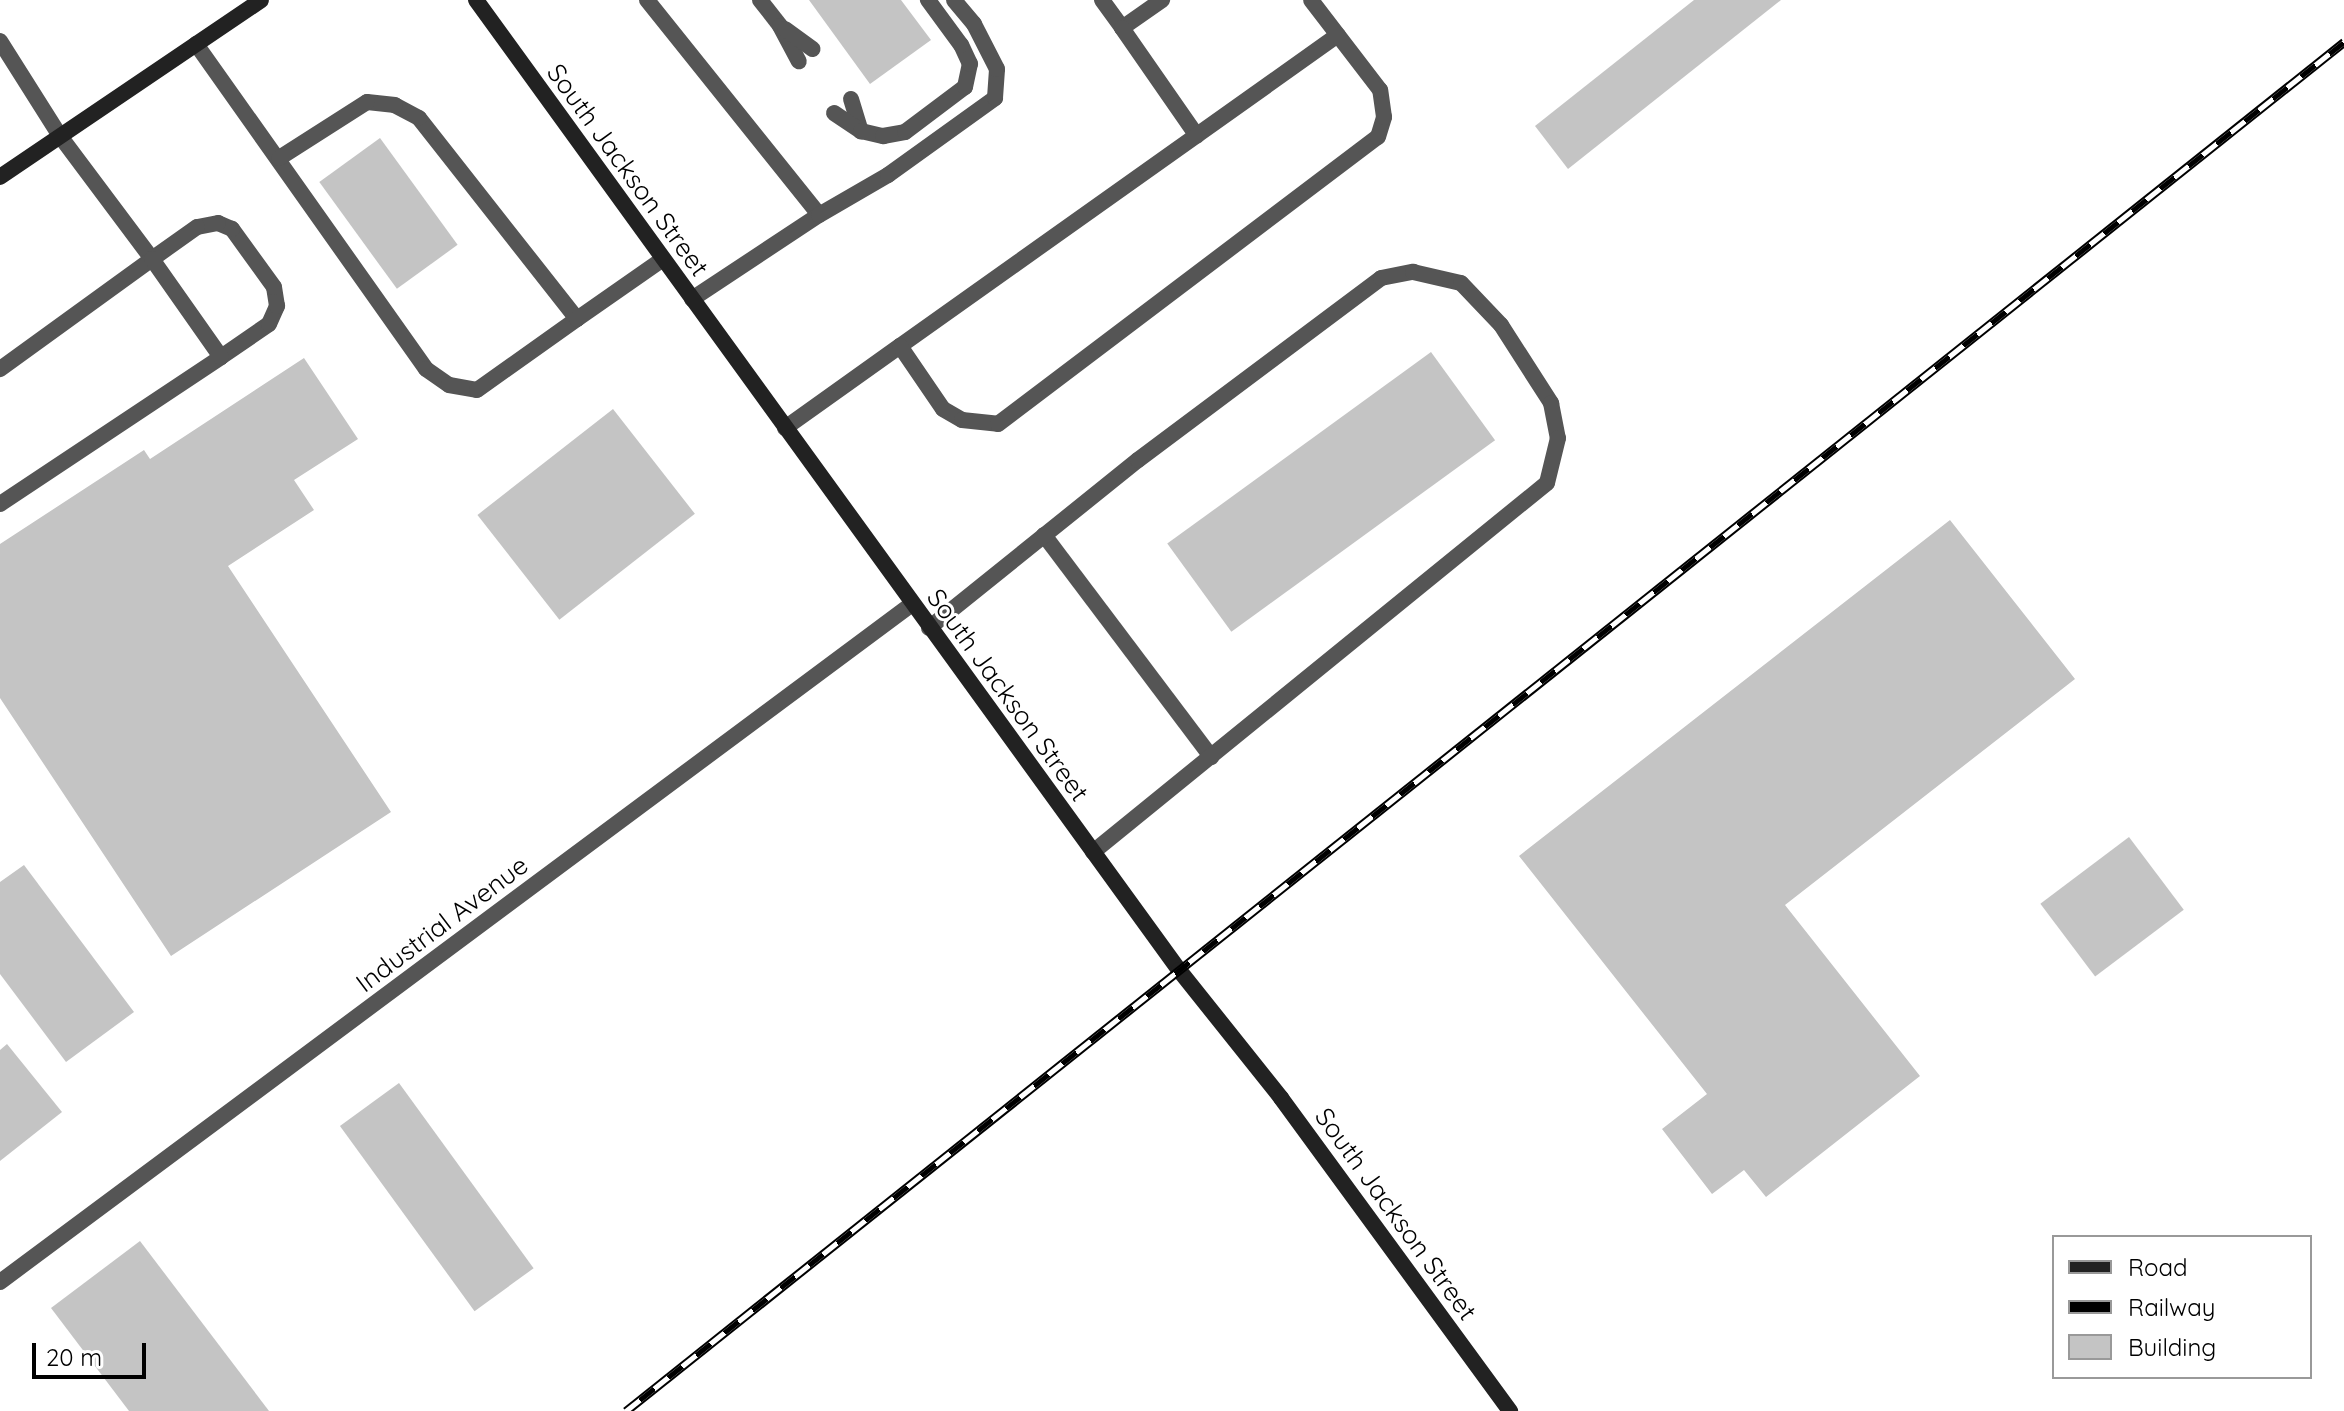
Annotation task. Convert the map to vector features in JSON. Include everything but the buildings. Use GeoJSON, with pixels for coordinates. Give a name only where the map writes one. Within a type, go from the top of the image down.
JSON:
{"type":"FeatureCollection","features":[{"type":"Feature","properties":{"kind":"main road"},"geometry":{"type":"LineString","coordinates":[[0,177],[261,0]]}},
{"type":"Feature","properties":{"kind":"main road","name":"South Jackson Street"},"geometry":{"type":"LineString","coordinates":[[476,0],[1179,970],[1281,1098],[1510,1411]]}},
{"type":"Feature","properties":{"kind":"street"},"geometry":{"type":"LineString","coordinates":[[647,0],[819,215]]}},
{"type":"Feature","properties":{"kind":"street"},"geometry":{"type":"LineString","coordinates":[[760,0],[780,26],[799,61]]}},
{"type":"Feature","properties":{"kind":"street"},"geometry":{"type":"LineString","coordinates":[[834,113],[861,131],[883,136],[905,132],[965,87],[970,64],[961,45],[928,0]]}},
{"type":"Feature","properties":{"kind":"street"},"geometry":{"type":"LineString","coordinates":[[692,299],[819,215],[888,175],[995,98],[997,69],[974,24],[954,0]]}},
{"type":"Feature","properties":{"kind":"street"},"geometry":{"type":"LineString","coordinates":[[1102,0],[1197,136]]}},
{"type":"Feature","properties":{"kind":"street"},"geometry":{"type":"LineString","coordinates":[[1122,28],[1162,0]]}},
{"type":"Feature","properties":{"kind":"street"},"geometry":{"type":"LineString","coordinates":[[900,346],[943,409],[962,420],[998,424],[1378,137],[1384,117],[1380,90],[1311,0]]}},
{"type":"Feature","properties":{"kind":"street"},"geometry":{"type":"LineString","coordinates":[[780,26],[813,49]]}},
{"type":"Feature","properties":{"kind":"street"},"geometry":{"type":"LineString","coordinates":[[785,428],[1338,35]]}},
{"type":"Feature","properties":{"kind":"street"},"geometry":{"type":"LineString","coordinates":[[0,41],[60,136],[221,357]]}},
{"type":"Feature","properties":{"kind":"street"},"geometry":{"type":"LineString","coordinates":[[196,44],[426,369],[449,385],[477,390],[663,259]]}},
{"type":"Feature","properties":{"kind":"street"},"geometry":{"type":"LineString","coordinates":[[851,99],[861,131]]}},
{"type":"Feature","properties":{"kind":"street"},"geometry":{"type":"LineString","coordinates":[[279,158],[367,102],[395,105],[407,111],[419,118],[577,319]]}},
{"type":"Feature","properties":{"kind":"street"},"geometry":{"type":"LineString","coordinates":[[0,369],[197,227],[218,223],[232,229],[274,287],[277,306],[269,324],[0,504]]}},
{"type":"Feature","properties":{"kind":"street"},"geometry":{"type":"LineString","coordinates":[[929,628],[1315,324],[1381,278],[1413,272],[1461,283],[1501,325],[1551,403],[1558,438],[1547,483],[1093,852]]}},
{"type":"Feature","properties":{"kind":"street"},"geometry":{"type":"LineString","coordinates":[[1044,535],[1211,757]]}},
{"type":"Feature","properties":{"kind":"street","name":"Industrial Avenue"},"geometry":{"type":"LineString","coordinates":[[0,1282],[912,604]]}},
{"type":"Feature","properties":{"kind":"railway"},"geometry":{"type":"LineString","coordinates":[[626,1411],[2344,42]]}}]}
